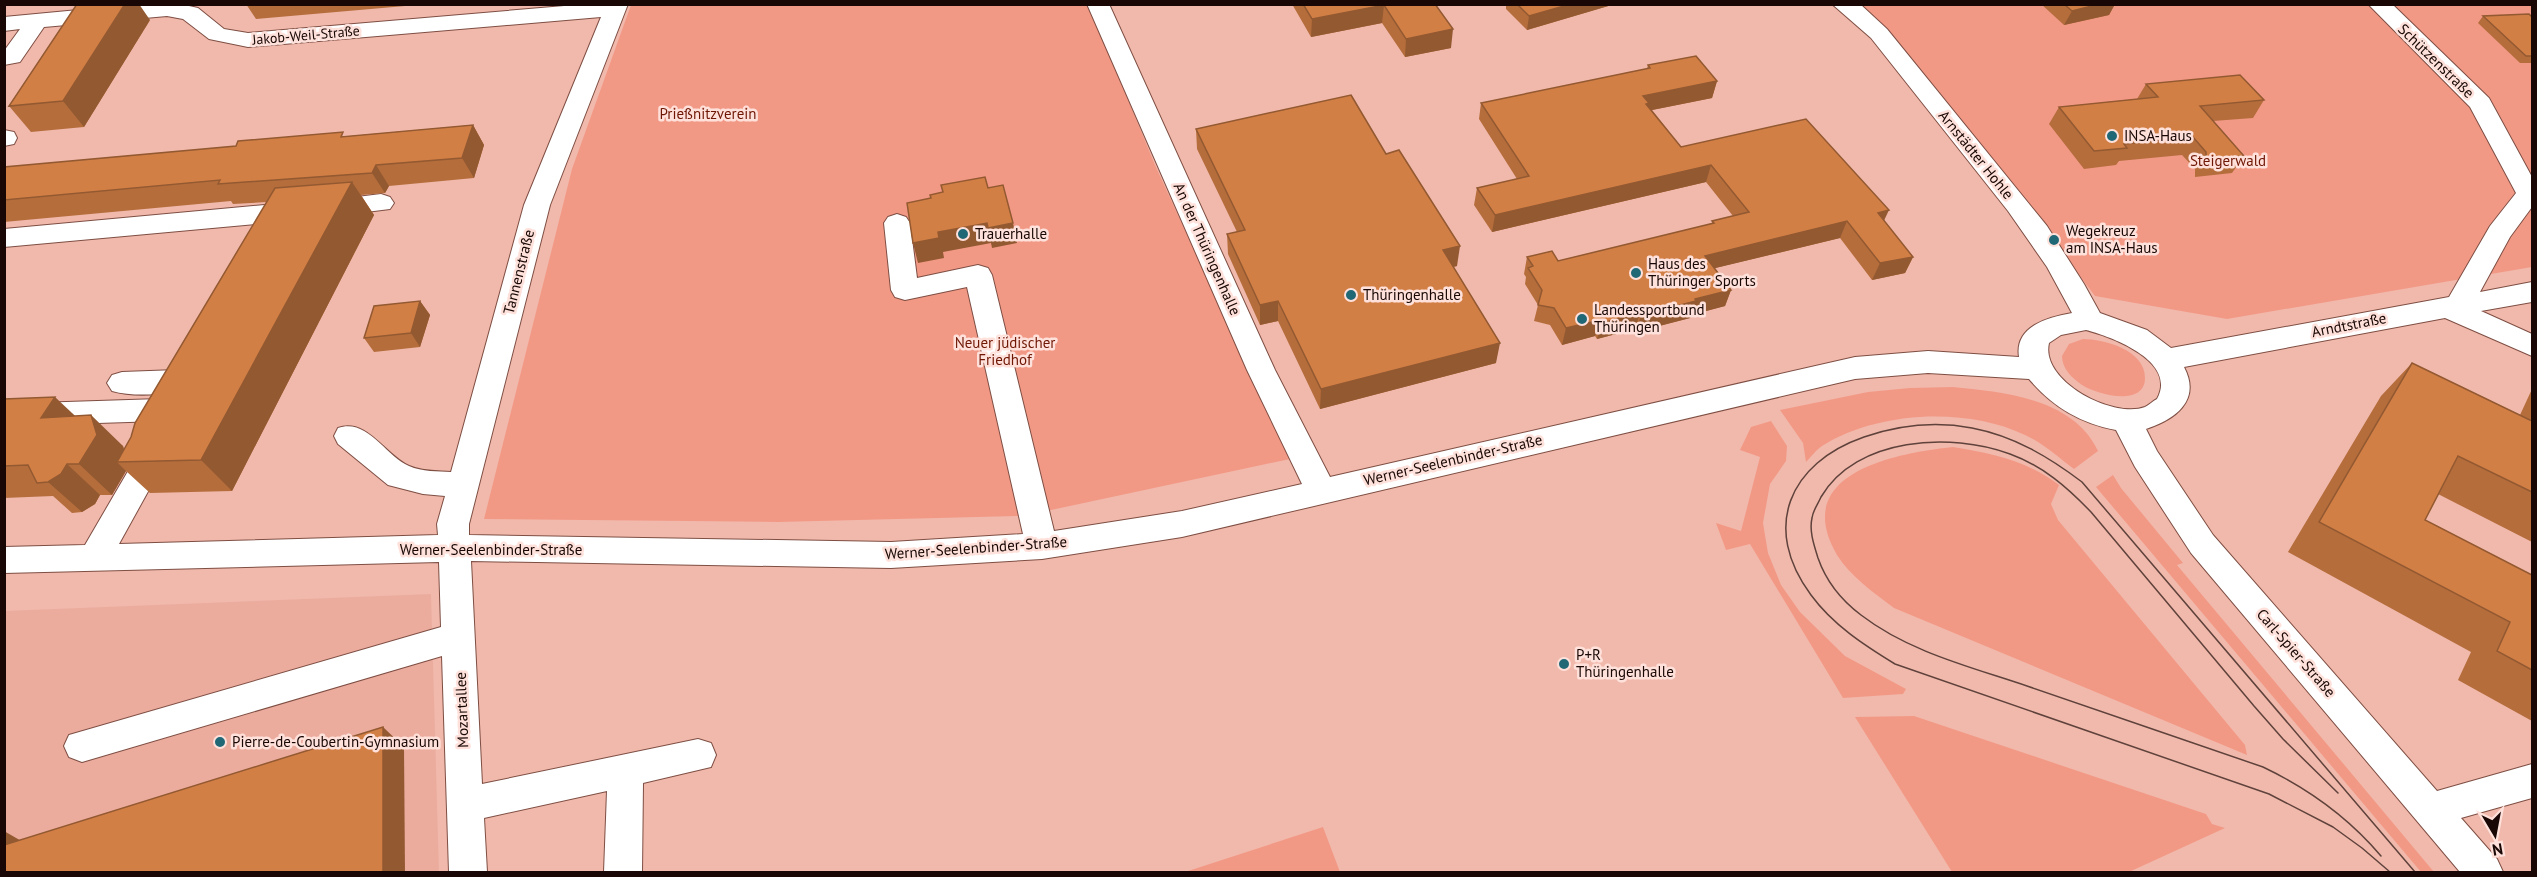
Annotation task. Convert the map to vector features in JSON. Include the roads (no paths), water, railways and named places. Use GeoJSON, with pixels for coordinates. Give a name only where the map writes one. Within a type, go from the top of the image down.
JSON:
{"type":"FeatureCollection","features":[{"type":"Feature","properties":{"kind":"street","name":"An der Thüringenhalle"},"geometry":{"type":"LineString","coordinates":[[1098,4],[1261,370],[1321,490]]}},
{"type":"Feature","properties":{"kind":"street","name":"Arnstädter Hohle"},"geometry":{"type":"LineString","coordinates":[[1843,4],[1852,9],[1883,40],[2033,227],[2073,286],[2090,321]]}},
{"type":"Feature","properties":{"kind":"street","name":"Schützenstraße"},"geometry":{"type":"LineString","coordinates":[[2379,4],[2480,104],[2529,194],[2499,232],[2453,306]]}},
{"type":"Feature","properties":{"kind":"street","name":"Jakob-Weil-Straße"},"geometry":{"type":"LineString","coordinates":[[4,24],[167,9],[190,12],[217,34],[248,40],[616,7]]}},
{"type":"Feature","properties":{"kind":"street","name":"Tannenstraße"},"geometry":{"type":"LineString","coordinates":[[455,548],[453,524],[537,205],[616,7]]}},
{"type":"Feature","properties":{"kind":"street"},"geometry":{"type":"LineString","coordinates":[[4,58],[12,57],[37,21]]}},
{"type":"Feature","properties":{"kind":"street"},"geometry":{"type":"LineString","coordinates":[[4,238],[381,203]]}},
{"type":"Feature","properties":{"kind":"street"},"geometry":{"type":"LineString","coordinates":[[252,253],[275,213]]}},
{"type":"Feature","properties":{"kind":"street"},"geometry":{"type":"LineString","coordinates":[[897,223],[905,290],[978,275],[1042,546]]}},
{"type":"Feature","properties":{"kind":"street","name":"Arndtstraße"},"geometry":{"type":"LineString","coordinates":[[2165,360],[2532,292]]}},
{"type":"Feature","properties":{"kind":"street"},"geometry":{"type":"LineString","coordinates":[[2453,306],[2532,346]]}},
{"type":"Feature","properties":{"kind":"street"},"geometry":{"type":"LineString","coordinates":[[2065,321],[2090,321],[2110,325],[2133,334],[2154,348],[2165,360],[2176,381],[2175,397],[2166,410],[2149,418],[2126,420],[2090,412],[2057,394],[2037,369],[2033,348],[2036,339],[2047,328],[2065,321]]}},
{"type":"Feature","properties":{"kind":"street","name":"Werner-Seelenbinder-Straße"},"geometry":{"type":"LineString","coordinates":[[4,560],[455,548],[891,555],[1042,546],[1182,524],[1855,368],[1928,362],[2037,369]]}},
{"type":"Feature","properties":{"kind":"street"},"geometry":{"type":"LineString","coordinates":[[94,558],[146,468],[160,410],[183,371],[122,383]]}},
{"type":"Feature","properties":{"kind":"street"},"geometry":{"type":"LineString","coordinates":[[4,415],[160,410]]}},
{"type":"Feature","properties":{"kind":"street","name":"Carl-Spier-Straße"},"geometry":{"type":"LineString","coordinates":[[2126,420],[2146,459],[2202,544],[2484,873]]}},
{"type":"Feature","properties":{"kind":"street"},"geometry":{"type":"LineString","coordinates":[[349,436],[399,476],[423,482],[465,485]]}},
{"type":"Feature","properties":{"kind":"street","name":"Mozartallee"},"geometry":{"type":"LineString","coordinates":[[455,548],[468,873]]}},
{"type":"Feature","properties":{"kind":"street"},"geometry":{"type":"LineString","coordinates":[[82,746],[459,636]]}},
{"type":"Feature","properties":{"kind":"street"},"geometry":{"type":"LineString","coordinates":[[465,805],[698,755]]}},
{"type":"Feature","properties":{"kind":"street"},"geometry":{"type":"LineString","coordinates":[[623,873],[625,771]]}},
{"type":"Feature","properties":{"kind":"street"},"geometry":{"type":"LineString","coordinates":[[2430,810],[2532,781]]}},
{"type":"Feature","properties":{"kind":"tram line"},"geometry":{"type":"LineString","coordinates":[[2390,872],[2333,827],[2269,794],[1895,664],[1872,649],[1829,616],[1811,595],[1796,570],[1788,546],[1786,522],[1791,501],[1801,481],[1817,463],[1838,449],[1877,433],[1917,425],[1958,426],[2002,436],[2057,464],[2082,482],[2415,872]]}},
{"type":"Feature","properties":{"kind":"tram line"},"geometry":{"type":"LineString","coordinates":[[2338,793],[2283,739],[2091,512],[2064,486],[2044,471],[2010,454],[1986,447],[1934,442],[1906,445],[1881,451],[1857,462],[1837,477],[1821,497],[1813,512],[1811,523],[1821,566],[1841,596],[1861,615],[1880,628],[1920,649],[1963,665],[2263,767],[2327,805],[2381,856]]}},
{"type":"Feature","properties":{"kind":"place","name":"INSA-Haus"},"geometry":{"type":"Point","coordinates":[2112,136]}},
{"type":"Feature","properties":{"kind":"place","name":"Trauerhalle"},"geometry":{"type":"Point","coordinates":[963,234]}},
{"type":"Feature","properties":{"kind":"place","name":"Wegekreuz am INSA-Haus"},"geometry":{"type":"Point","coordinates":[2054,240]}},
{"type":"Feature","properties":{"kind":"place","name":"Haus des Thüringer Sports"},"geometry":{"type":"Point","coordinates":[1636,273]}},
{"type":"Feature","properties":{"kind":"place","name":"Thüringenhalle"},"geometry":{"type":"Point","coordinates":[1351,295]}},
{"type":"Feature","properties":{"kind":"place","name":"Landessportbund Thüringen"},"geometry":{"type":"Point","coordinates":[1582,319]}},
{"type":"Feature","properties":{"kind":"place","name":"P+R Thüringenhalle"},"geometry":{"type":"Point","coordinates":[1564,664]}},
{"type":"Feature","properties":{"kind":"place","name":"Pierre-de-Coubertin-Gymnasium"},"geometry":{"type":"Point","coordinates":[220,742]}},
{"type":"Feature","properties":{"kind":"park label","name":"Prießnitzverein"},"geometry":{"type":"Point","coordinates":[708,114]}},
{"type":"Feature","properties":{"kind":"park label","name":"Steigerwald"},"geometry":{"type":"Point","coordinates":[2228,161]}},
{"type":"Feature","properties":{"kind":"park label","name":"Neuer jüdischer Friedhof"},"geometry":{"type":"Point","coordinates":[1005,352]}}]}
